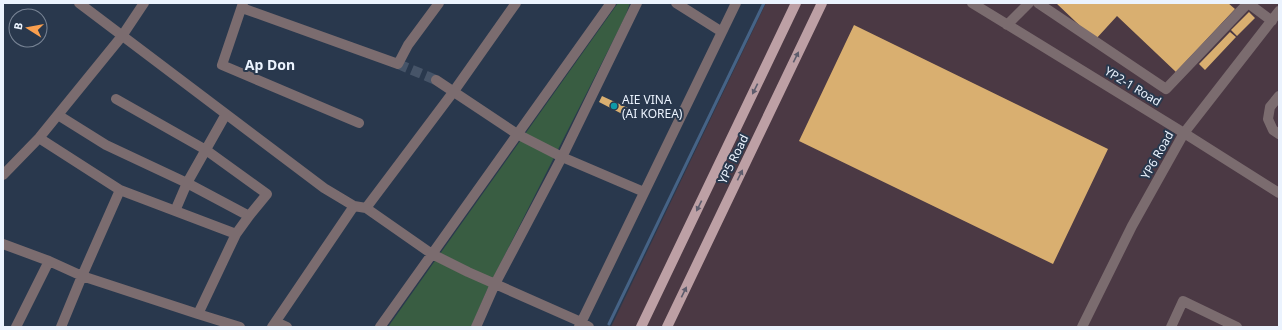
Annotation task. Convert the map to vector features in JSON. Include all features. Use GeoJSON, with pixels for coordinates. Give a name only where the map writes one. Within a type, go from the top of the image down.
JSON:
{"type":"FeatureCollection","features":[{"type":"Feature","properties":{"kind":"main road","name":"YP5 Road"},"geometry":{"type":"LineString","coordinates":[[641,327],[796,3]]}},
{"type":"Feature","properties":{"kind":"main road","name":"YP5 Road"},"geometry":{"type":"LineString","coordinates":[[667,327],[822,3]]}},
{"type":"Feature","properties":{"kind":"street"},"geometry":{"type":"LineString","coordinates":[[79,3],[324,188],[354,206],[366,208],[432,254],[583,326],[644,192],[736,3]]}},
{"type":"Feature","properties":{"kind":"street"},"geometry":{"type":"LineString","coordinates":[[3,175],[58,116],[122,36],[144,3]]}},
{"type":"Feature","properties":{"kind":"street"},"geometry":{"type":"LineString","coordinates":[[359,123],[222,64],[242,5],[398,64],[408,45],[439,3]]}},
{"type":"Feature","properties":{"kind":"street"},"geometry":{"type":"LineString","coordinates":[[366,208],[454,91],[516,3]]}},
{"type":"Feature","properties":{"kind":"street"},"geometry":{"type":"LineString","coordinates":[[380,327],[516,134],[611,3]]}},
{"type":"Feature","properties":{"kind":"street"},"geometry":{"type":"LineString","coordinates":[[476,327],[495,284],[562,157],[637,3]]}},
{"type":"Feature","properties":{"kind":"street"},"geometry":{"type":"LineString","coordinates":[[676,3],[722,32]]}},
{"type":"Feature","properties":{"kind":"street","name":"YP2-1 Road"},"geometry":{"type":"LineString","coordinates":[[972,3],[1279,192]]}},
{"type":"Feature","properties":{"kind":"street"},"geometry":{"type":"LineString","coordinates":[[1007,25],[1029,3]]}},
{"type":"Feature","properties":{"kind":"street"},"geometry":{"type":"LineString","coordinates":[[1038,3],[1166,89],[1248,3],[1272,21]]}},
{"type":"Feature","properties":{"kind":"street","name":"YP6 Road"},"geometry":{"type":"LineString","coordinates":[[1082,327],[1132,226],[1184,133],[1279,11]]}},
{"type":"Feature","properties":{"kind":"street"},"geometry":{"type":"LineString","coordinates":[[436,80],[516,134],[562,157],[644,192]]}},
{"type":"Feature","properties":{"kind":"street"},"geometry":{"type":"LineString","coordinates":[[1279,96],[1270,106],[1268,119],[1273,130],[1279,134]]}},
{"type":"Feature","properties":{"kind":"street"},"geometry":{"type":"LineString","coordinates":[[116,99],[206,150],[267,194],[236,234],[198,314]]}},
{"type":"Feature","properties":{"kind":"street"},"geometry":{"type":"LineString","coordinates":[[175,211],[187,183],[226,114]]}},
{"type":"Feature","properties":{"kind":"street"},"geometry":{"type":"LineString","coordinates":[[58,116],[106,144],[187,183],[249,216]]}},
{"type":"Feature","properties":{"kind":"street"},"geometry":{"type":"LineString","coordinates":[[39,138],[120,190],[236,234]]}},
{"type":"Feature","properties":{"kind":"street"},"geometry":{"type":"LineString","coordinates":[[62,327],[82,276],[120,190]]}},
{"type":"Feature","properties":{"kind":"street"},"geometry":{"type":"LineString","coordinates":[[287,327],[274,324],[354,206]]}},
{"type":"Feature","properties":{"kind":"street"},"geometry":{"type":"LineString","coordinates":[[3,244],[49,261],[82,276],[240,327]]}},
{"type":"Feature","properties":{"kind":"street"},"geometry":{"type":"LineString","coordinates":[[16,327],[49,261]]}},
{"type":"Feature","properties":{"kind":"street"},"geometry":{"type":"LineString","coordinates":[[1171,327],[1183,301],[1237,327]]}},
{"type":"Feature","properties":{"kind":"shaded area"},"geometry":{"type":"Polygon","coordinates":[[[766,3],[1279,3],[1279,327],[611,327],[766,3]]]}},
{"type":"Feature","properties":{"kind":"green space"},"geometry":{"type":"Polygon","coordinates":[[[618,3],[630,3],[625,17],[487,290],[471,327],[388,327],[618,3]]]}},
{"type":"Feature","properties":{"kind":"building"},"geometry":{"type":"Polygon","coordinates":[[[1056,3],[1228,3],[1235,9],[1176,72],[1117,16],[1095,40],[1056,3]]]}},
{"type":"Feature","properties":{"kind":"building"},"geometry":{"type":"Polygon","coordinates":[[[1249,12],[1255,18],[1237,36],[1231,30],[1249,12]]]}},
{"type":"Feature","properties":{"kind":"building"},"geometry":{"type":"Polygon","coordinates":[[[854,25],[1108,149],[1053,264],[799,141],[854,25]]]}},
{"type":"Feature","properties":{"kind":"building"},"geometry":{"type":"Polygon","coordinates":[[[1230,32],[1236,37],[1205,70],[1199,64],[1230,32]]]}},
{"type":"Feature","properties":{"kind":"building","name":"AIE VINA (AI KOREA)"},"geometry":{"type":"Polygon","coordinates":[[[602,96],[630,109],[626,116],[599,102],[602,96]]]}},
{"type":"Feature","properties":{"kind":"waterway"},"geometry":{"type":"LineString","coordinates":[[609,324],[764,3]]}},
{"type":"Feature","properties":{"kind":"tunnel"},"geometry":{"type":"LineString","coordinates":[[398,64],[436,80]]}},
{"type":"Feature","properties":{"kind":"place","name":"AIE VINA (AI KOREA)"},"geometry":{"type":"Point","coordinates":[614,106]}},
{"type":"Feature","properties":{"kind":"district","name":"Ap Don"},"geometry":{"type":"Point","coordinates":[270,64]}}]}
